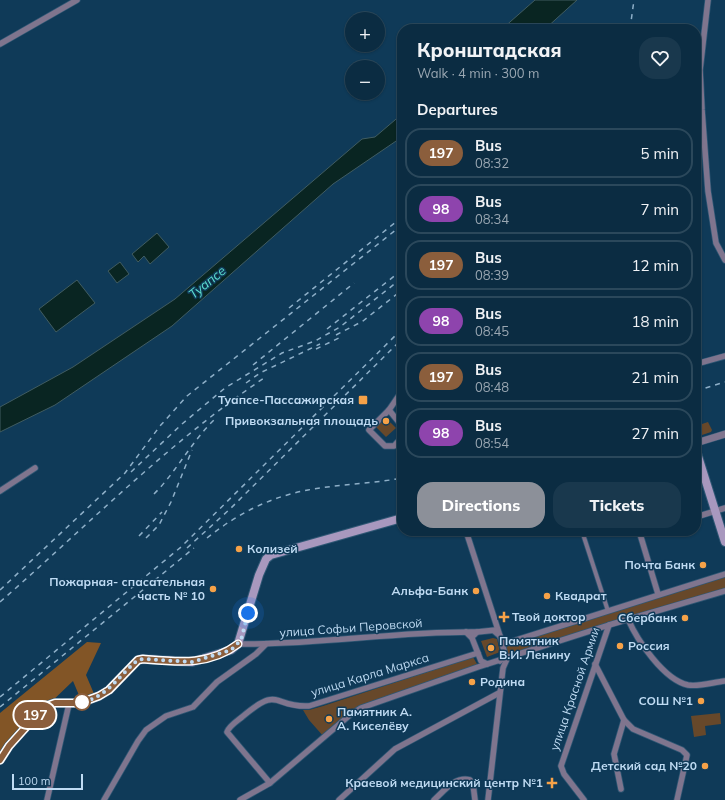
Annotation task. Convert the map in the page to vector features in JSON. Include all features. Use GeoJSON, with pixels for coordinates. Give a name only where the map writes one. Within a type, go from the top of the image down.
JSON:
{"type":"FeatureCollection","features":[{"type":"Feature","properties":{"kind":"main road"},"geometry":{"type":"LineString","coordinates":[[701,465],[725,542]]}},
{"type":"Feature","properties":{"kind":"main road"},"geometry":{"type":"LineString","coordinates":[[0,754],[44,707],[55,703],[69,704],[88,701],[99,696],[109,690],[138,660],[192,662],[231,650],[238,644],[263,565],[271,555],[397,519]]}},
{"type":"Feature","properties":{"kind":"main road"},"geometry":{"type":"LineString","coordinates":[[0,760],[9,746]]}},
{"type":"Feature","properties":{"kind":"street"},"geometry":{"type":"LineString","coordinates":[[0,44],[77,0]]}},
{"type":"Feature","properties":{"kind":"street"},"geometry":{"type":"LineString","coordinates":[[701,61],[708,0]]}},
{"type":"Feature","properties":{"kind":"street"},"geometry":{"type":"LineString","coordinates":[[701,88],[708,191],[716,243],[725,260]]}},
{"type":"Feature","properties":{"kind":"street"},"geometry":{"type":"LineString","coordinates":[[701,363],[725,356]]}},
{"type":"Feature","properties":{"kind":"street"},"geometry":{"type":"LineString","coordinates":[[397,398],[389,410],[369,430],[385,446],[394,446],[397,444]]}},
{"type":"Feature","properties":{"kind":"street"},"geometry":{"type":"LineString","coordinates":[[389,410],[397,420]]}},
{"type":"Feature","properties":{"kind":"street"},"geometry":{"type":"LineString","coordinates":[[701,441],[725,434]]}},
{"type":"Feature","properties":{"kind":"street"},"geometry":{"type":"LineString","coordinates":[[0,491],[35,468]]}},
{"type":"Feature","properties":{"kind":"street"},"geometry":{"type":"LineString","coordinates":[[701,516],[725,508]]}},
{"type":"Feature","properties":{"kind":"street"},"geometry":{"type":"LineString","coordinates":[[468,536],[496,629],[501,638],[507,643],[725,574]]}},
{"type":"Feature","properties":{"kind":"street"},"geometry":{"type":"LineString","coordinates":[[584,536],[608,611]]}},
{"type":"Feature","properties":{"kind":"street"},"geometry":{"type":"LineString","coordinates":[[641,536],[658,594]]}},
{"type":"Feature","properties":{"kind":"street"},"geometry":{"type":"LineString","coordinates":[[240,800],[270,783],[356,711],[487,664],[503,661],[628,619],[725,591]]}},
{"type":"Feature","properties":{"kind":"street"},"geometry":{"type":"LineString","coordinates":[[628,619],[638,640],[650,656],[676,678],[687,685],[725,681]]}},
{"type":"Feature","properties":{"kind":"street","name":"улица Красной Армии"},"geometry":{"type":"LineString","coordinates":[[584,800],[564,774],[561,766],[609,625]]}},
{"type":"Feature","properties":{"kind":"street","name":"улица Софьи Перовской"},"geometry":{"type":"LineString","coordinates":[[238,644],[266,644],[477,632],[496,629]]}},
{"type":"Feature","properties":{"kind":"street"},"geometry":{"type":"LineString","coordinates":[[466,632],[474,641]]}},
{"type":"Feature","properties":{"kind":"street"},"geometry":{"type":"LineString","coordinates":[[477,632],[474,635],[474,641],[481,661],[487,664]]}},
{"type":"Feature","properties":{"kind":"street"},"geometry":{"type":"LineString","coordinates":[[488,800],[503,661],[501,638]]}},
{"type":"Feature","properties":{"kind":"street"},"geometry":{"type":"LineString","coordinates":[[104,800],[138,741],[146,730],[166,716],[193,707],[217,682],[256,654],[266,644]]}},
{"type":"Feature","properties":{"kind":"street","name":"улица Карла Маркса"},"geometry":{"type":"LineString","coordinates":[[270,783],[227,732],[228,729],[258,703],[269,698],[275,698],[298,705],[310,706],[478,653]]}},
{"type":"Feature","properties":{"kind":"street"},"geometry":{"type":"LineString","coordinates":[[478,667],[481,661]]}},
{"type":"Feature","properties":{"kind":"street"},"geometry":{"type":"LineString","coordinates":[[595,664],[624,720],[633,729],[682,750],[687,755],[677,800]]}},
{"type":"Feature","properties":{"kind":"street"},"geometry":{"type":"LineString","coordinates":[[339,800],[395,749],[499,693]]}},
{"type":"Feature","properties":{"kind":"street"},"geometry":{"type":"LineString","coordinates":[[47,800],[69,704]]}},
{"type":"Feature","properties":{"kind":"street"},"geometry":{"type":"LineString","coordinates":[[622,789],[614,754],[624,720]]}},
{"type":"Feature","properties":{"kind":"street"},"geometry":{"type":"LineString","coordinates":[[434,800],[455,781],[462,778],[470,780],[473,784],[475,800]]}},
{"type":"Feature","properties":{"kind":"shaded area"},"geometry":{"type":"Polygon","coordinates":[[[386,418],[396,428],[386,437],[376,427],[386,418]]]}},
{"type":"Feature","properties":{"kind":"shaded area"},"geometry":{"type":"Polygon","coordinates":[[[708,422],[712,430],[711,432],[701,435],[701,424],[708,422]]]}},
{"type":"Feature","properties":{"kind":"shaded area"},"geometry":{"type":"Polygon","coordinates":[[[725,576],[725,590],[508,657],[505,645],[725,576]]]}},
{"type":"Feature","properties":{"kind":"shaded area"},"geometry":{"type":"Polygon","coordinates":[[[493,638],[497,639],[500,652],[487,657],[481,641],[493,638]]]}},
{"type":"Feature","properties":{"kind":"shaded area"},"geometry":{"type":"Polygon","coordinates":[[[87,642],[101,643],[86,675],[95,696],[81,700],[73,681],[0,751],[0,713],[87,642]]]}},
{"type":"Feature","properties":{"kind":"shaded area"},"geometry":{"type":"Polygon","coordinates":[[[473,657],[477,664],[475,667],[362,707],[324,737],[309,720],[303,710],[323,706],[473,657]]]}},
{"type":"Feature","properties":{"kind":"shaded area"},"geometry":{"type":"Polygon","coordinates":[[[720,713],[721,724],[705,726],[706,735],[694,737],[691,716],[720,713]]]}},
{"type":"Feature","properties":{"kind":"water"},"geometry":{"type":"Polygon","coordinates":[[[535,0],[577,0],[551,24],[508,24],[535,0]]]}},
{"type":"Feature","properties":{"kind":"water","name":"Туапсе"},"geometry":{"type":"Polygon","coordinates":[[[397,118],[397,140],[333,184],[172,326],[55,405],[0,432],[0,407],[73,367],[175,299],[362,139],[375,137],[397,118]]]}},
{"type":"Feature","properties":{"kind":"water"},"geometry":{"type":"Polygon","coordinates":[[[157,233],[169,247],[150,264],[144,256],[138,262],[132,254],[157,233]]]}},
{"type":"Feature","properties":{"kind":"water"},"geometry":{"type":"Polygon","coordinates":[[[120,262],[129,274],[117,283],[108,271],[120,262]]]}},
{"type":"Feature","properties":{"kind":"water"},"geometry":{"type":"Polygon","coordinates":[[[77,280],[95,303],[56,332],[39,309],[77,280]]]}},
{"type":"Feature","properties":{"kind":"railway"},"geometry":{"type":"LineString","coordinates":[[631,24],[634,0]]}},
{"type":"Feature","properties":{"kind":"railway"},"geometry":{"type":"LineString","coordinates":[[289,308],[397,221]]}},
{"type":"Feature","properties":{"kind":"railway"},"geometry":{"type":"LineString","coordinates":[[0,590],[125,473],[160,426],[187,396],[397,229]]}},
{"type":"Feature","properties":{"kind":"railway"},"geometry":{"type":"LineString","coordinates":[[327,329],[397,274]]}},
{"type":"Feature","properties":{"kind":"railway"},"geometry":{"type":"LineString","coordinates":[[131,472],[182,424],[225,388],[282,353],[315,341],[340,327],[397,282]]}},
{"type":"Feature","properties":{"kind":"railway"},"geometry":{"type":"LineString","coordinates":[[253,365],[354,283]]}},
{"type":"Feature","properties":{"kind":"railway"},"geometry":{"type":"LineString","coordinates":[[336,335],[363,321],[397,294]]}},
{"type":"Feature","properties":{"kind":"railway"},"geometry":{"type":"LineString","coordinates":[[0,697],[181,547],[397,334]]}},
{"type":"Feature","properties":{"kind":"railway"},"geometry":{"type":"LineString","coordinates":[[316,349],[343,336]]}},
{"type":"Feature","properties":{"kind":"railway"},"geometry":{"type":"LineString","coordinates":[[246,383],[260,373],[320,344]]}},
{"type":"Feature","properties":{"kind":"railway"},"geometry":{"type":"LineString","coordinates":[[187,548],[230,509],[397,344]]}},
{"type":"Feature","properties":{"kind":"railway"},"geometry":{"type":"LineString","coordinates":[[0,602],[161,458],[228,403],[264,378]]}},
{"type":"Feature","properties":{"kind":"railway"},"geometry":{"type":"LineString","coordinates":[[701,389],[725,382]]}},
{"type":"Feature","properties":{"kind":"railway"},"geometry":{"type":"LineString","coordinates":[[154,494],[170,476],[206,428],[215,419]]}},
{"type":"Feature","properties":{"kind":"railway"},"geometry":{"type":"LineString","coordinates":[[146,538],[159,525],[171,502],[192,450]]}},
{"type":"Feature","properties":{"kind":"railway"},"geometry":{"type":"LineString","coordinates":[[207,538],[218,529],[242,514],[280,497],[320,488],[397,479]]}},
{"type":"Feature","properties":{"kind":"railway"},"geometry":{"type":"LineString","coordinates":[[139,536],[162,512]]}},
{"type":"Feature","properties":{"kind":"railway"},"geometry":{"type":"LineString","coordinates":[[0,707],[194,548]]}},
{"type":"Feature","properties":{"kind":"bus line","name":"197"},"geometry":{"type":"LineString","coordinates":[[0,760],[9,746],[35,715],[44,707],[55,703],[80,703],[99,696],[109,690],[138,660],[192,662],[231,650],[238,644]]}},
{"type":"Feature","properties":{"kind":"place","name":"Туапсе-Пассажирская"},"geometry":{"type":"Point","coordinates":[363,400]}},
{"type":"Feature","properties":{"kind":"place","name":"Привокзальная площадь"},"geometry":{"type":"Point","coordinates":[386,421]}},
{"type":"Feature","properties":{"kind":"place","name":"Колизей"},"geometry":{"type":"Point","coordinates":[239,549]}},
{"type":"Feature","properties":{"kind":"place","name":"Почта Банк"},"geometry":{"type":"Point","coordinates":[703,565]}},
{"type":"Feature","properties":{"kind":"place","name":"Пожарная- спасательная часть № 10"},"geometry":{"type":"Point","coordinates":[213,589]}},
{"type":"Feature","properties":{"kind":"place","name":"Альфа-Банк"},"geometry":{"type":"Point","coordinates":[476,591]}},
{"type":"Feature","properties":{"kind":"place","name":"Квадрат"},"geometry":{"type":"Point","coordinates":[547,596]}},
{"type":"Feature","properties":{"kind":"place","name":"Твой доктор"},"geometry":{"type":"Point","coordinates":[504,617]}},
{"type":"Feature","properties":{"kind":"place","name":"Сбербанк"},"geometry":{"type":"Point","coordinates":[685,618]}},
{"type":"Feature","properties":{"kind":"place","name":"Россия"},"geometry":{"type":"Point","coordinates":[620,646]}},
{"type":"Feature","properties":{"kind":"place","name":"Памятник В.И. Ленину"},"geometry":{"type":"Point","coordinates":[491,648]}},
{"type":"Feature","properties":{"kind":"place","name":"Родина"},"geometry":{"type":"Point","coordinates":[472,682]}},
{"type":"Feature","properties":{"kind":"place","name":"СОШ №1"},"geometry":{"type":"Point","coordinates":[701,701]}},
{"type":"Feature","properties":{"kind":"place","name":"Памятник А. А. Киселёву"},"geometry":{"type":"Point","coordinates":[329,719]}},
{"type":"Feature","properties":{"kind":"place","name":"Детский сад №20"},"geometry":{"type":"Point","coordinates":[705,766]}},
{"type":"Feature","properties":{"kind":"place","name":"Краевой медицинский центр №1"},"geometry":{"type":"Point","coordinates":[552,783]}},
{"type":"Feature","properties":{"kind":"route"},"geometry":{"type":"LineString","coordinates":[[82,702],[80,703],[88,701],[109,690],[138,660],[192,662],[231,650],[241,640],[248,613]]}}]}
